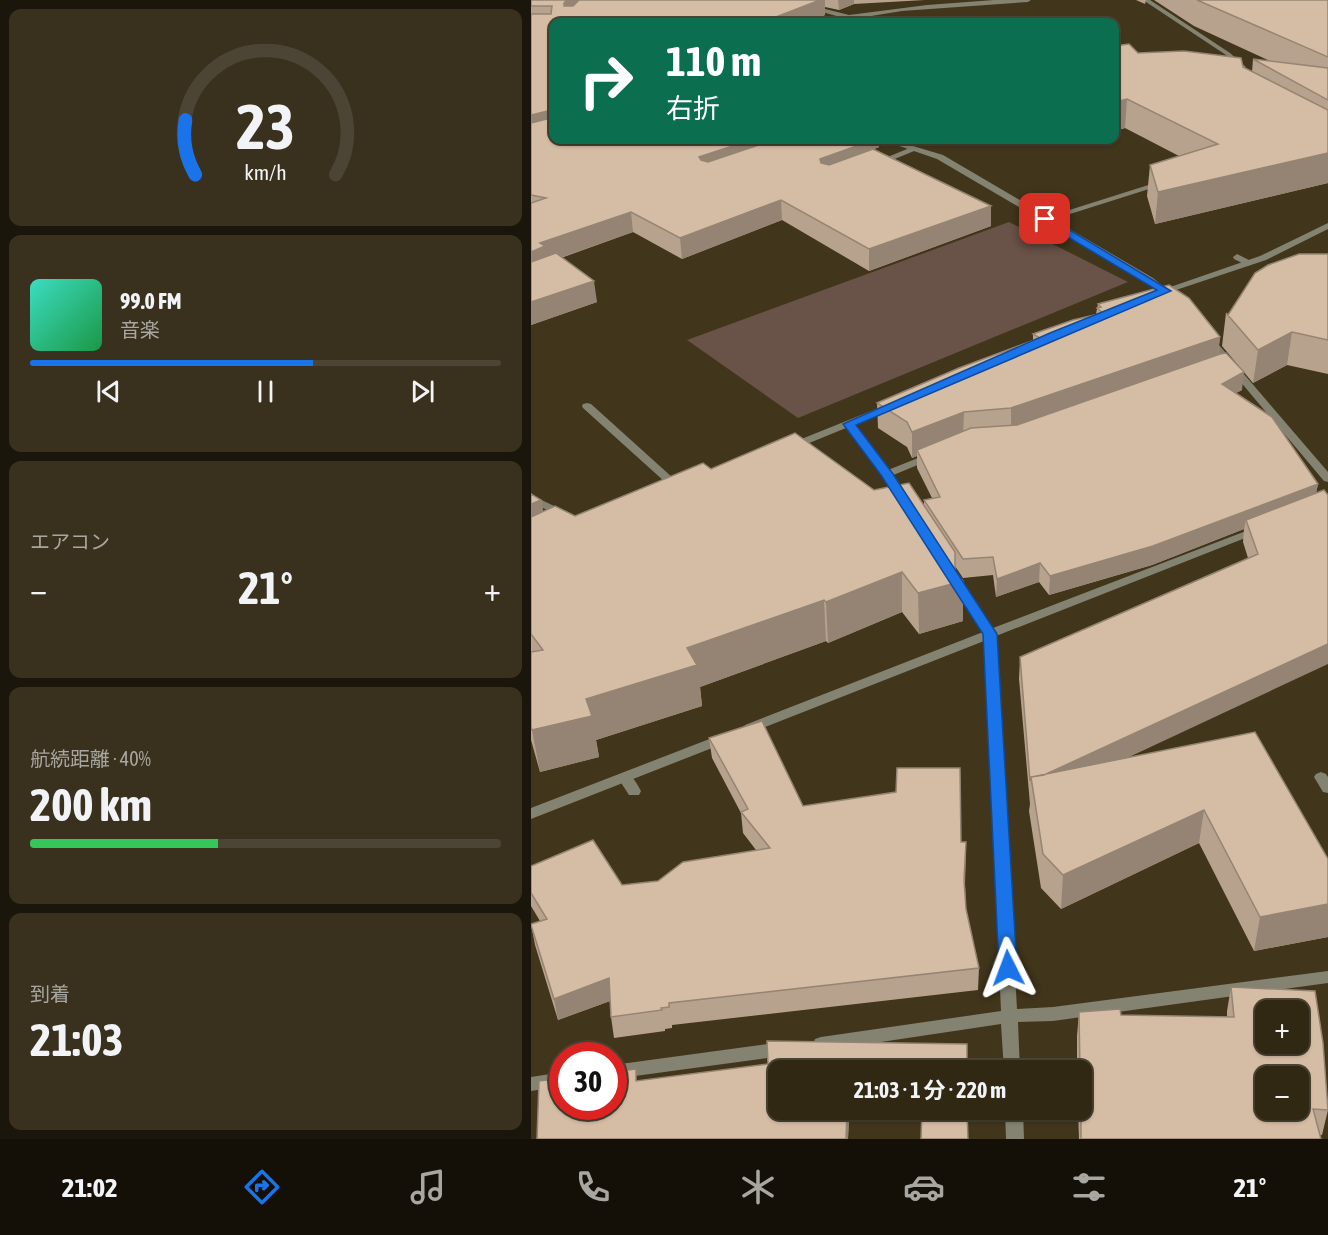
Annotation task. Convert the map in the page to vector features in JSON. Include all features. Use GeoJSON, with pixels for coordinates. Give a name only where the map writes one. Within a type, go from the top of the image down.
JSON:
{"type":"FeatureCollection","features":[{"type":"Feature","properties":{"kind":"street"},"geometry":{"type":"LineString","coordinates":[[782,0],[798,2],[849,17]]}},
{"type":"Feature","properties":{"kind":"street"},"geometry":{"type":"LineString","coordinates":[[845,18],[935,6],[1028,0]]}},
{"type":"Feature","properties":{"kind":"street"},"geometry":{"type":"LineString","coordinates":[[1146,0],[1228,54],[1242,67],[1242,75]]}},
{"type":"Feature","properties":{"kind":"street"},"geometry":{"type":"LineString","coordinates":[[899,144],[940,156],[1165,291],[1179,303]]}},
{"type":"Feature","properties":{"kind":"street"},"geometry":{"type":"LineString","coordinates":[[870,165],[915,149]]}},
{"type":"Feature","properties":{"kind":"street"},"geometry":{"type":"LineString","coordinates":[[1045,219],[1173,180]]}},
{"type":"Feature","properties":{"kind":"street"},"geometry":{"type":"LineString","coordinates":[[1143,299],[1263,258],[1328,226]]}},
{"type":"Feature","properties":{"kind":"street"},"geometry":{"type":"LineString","coordinates":[[1237,257],[1248,263]]}},
{"type":"Feature","properties":{"kind":"street"},"geometry":{"type":"LineString","coordinates":[[1199,327],[1228,364],[1328,479]]}},
{"type":"Feature","properties":{"kind":"street"},"geometry":{"type":"LineString","coordinates":[[1214,367],[1228,364]]}},
{"type":"Feature","properties":{"kind":"street"},"geometry":{"type":"LineString","coordinates":[[786,449],[903,400]]}},
{"type":"Feature","properties":{"kind":"street"},"geometry":{"type":"LineString","coordinates":[[587,406],[681,490]]}},
{"type":"Feature","properties":{"kind":"street"},"geometry":{"type":"LineString","coordinates":[[849,424],[887,474],[913,514]]}},
{"type":"Feature","properties":{"kind":"street"},"geometry":{"type":"LineString","coordinates":[[887,474],[947,449]]}},
{"type":"Feature","properties":{"kind":"street"},"geometry":{"type":"LineString","coordinates":[[531,498],[578,522]]}},
{"type":"Feature","properties":{"kind":"street"},"geometry":{"type":"LineString","coordinates":[[531,814],[1268,525]]}},
{"type":"Feature","properties":{"kind":"street"},"geometry":{"type":"LineString","coordinates":[[945,564],[990,634],[1012,1060]]}},
{"type":"Feature","properties":{"kind":"street"},"geometry":{"type":"LineString","coordinates":[[625,778],[634,791]]}},
{"type":"Feature","properties":{"kind":"street"},"geometry":{"type":"LineString","coordinates":[[627,1070],[1010,1016],[1053,1014],[1328,977]]}},
{"type":"Feature","properties":{"kind":"street"},"geometry":{"type":"LineString","coordinates":[[531,1084],[549,1081]]}},
{"type":"Feature","properties":{"kind":"street"},"geometry":{"type":"LineString","coordinates":[[1014,1120],[1015,1139]]}},
{"type":"Feature","properties":{"kind":"shaded area"},"geometry":{"type":"Polygon","coordinates":[[[1009,222],[1128,282],[798,418],[687,340],[1009,222]]]}},
{"type":"Feature","properties":{"kind":"building"},"geometry":{"type":"Polygon","coordinates":[[[531,0],[567,0],[564,6],[573,6],[579,0],[820,0],[773,18],[549,18],[549,111],[531,115],[531,14],[551,14],[552,6],[531,6],[531,0]]]}},
{"type":"Feature","properties":{"kind":"building"},"geometry":{"type":"Polygon","coordinates":[[[1197,0],[1328,0],[1328,57],[1197,0]]]}},
{"type":"Feature","properties":{"kind":"building"},"geometry":{"type":"Polygon","coordinates":[[[1129,44],[1138,53],[1184,51],[1241,58],[1243,67],[1328,110],[1328,153],[1158,192],[1150,165],[1218,144],[1127,99],[1119,101],[1119,45],[1129,44]]]}},
{"type":"Feature","properties":{"kind":"building"},"geometry":{"type":"Polygon","coordinates":[[[1253,59],[1328,68],[1328,100],[1253,59]]]}},
{"type":"Feature","properties":{"kind":"building"},"geometry":{"type":"Polygon","coordinates":[[[549,118],[549,144],[739,144],[699,157],[708,162],[762,144],[862,144],[820,159],[821,163],[829,165],[873,149],[991,206],[869,249],[781,200],[680,238],[631,212],[540,243],[545,246],[531,252],[531,203],[546,198],[531,195],[531,123],[549,118]]]}},
{"type":"Feature","properties":{"kind":"building"},"geometry":{"type":"Polygon","coordinates":[[[556,253],[594,281],[531,302],[531,262],[556,253]]]}},
{"type":"Feature","properties":{"kind":"building"},"geometry":{"type":"Polygon","coordinates":[[[1299,254],[1328,254],[1328,340],[1292,332],[1258,350],[1226,313],[1228,315],[1255,273],[1268,265],[1299,254]]]}},
{"type":"Feature","properties":{"kind":"building"},"geometry":{"type":"Polygon","coordinates":[[[1169,285],[1189,298],[1220,337],[1011,408],[964,412],[912,432],[907,422],[877,403],[959,368],[1040,338],[1033,334],[1073,320],[1103,313],[1097,308],[1101,307],[1098,304],[1169,285]]]}},
{"type":"Feature","properties":{"kind":"building"},"geometry":{"type":"Polygon","coordinates":[[[1226,353],[1244,372],[1222,384],[1272,417],[1318,484],[1153,546],[1050,576],[1040,563],[997,579],[993,557],[963,559],[924,500],[940,497],[917,450],[971,428],[1017,425],[1226,353]]]}},
{"type":"Feature","properties":{"kind":"building"},"geometry":{"type":"Polygon","coordinates":[[[795,433],[874,490],[909,483],[955,552],[955,571],[963,581],[918,593],[902,572],[826,602],[824,600],[687,648],[697,665],[586,699],[592,716],[532,730],[531,652],[543,650],[531,634],[531,517],[555,506],[575,516],[703,463],[711,469],[795,433]]]}},
{"type":"Feature","properties":{"kind":"building"},"geometry":{"type":"Polygon","coordinates":[[[1324,490],[1328,495],[1328,644],[1044,775],[1031,777],[1030,781],[1020,657],[1258,554],[1246,520],[1324,490]]]}},
{"type":"Feature","properties":{"kind":"building"},"geometry":{"type":"Polygon","coordinates":[[[531,494],[541,500],[531,504],[531,494]]]}},
{"type":"Feature","properties":{"kind":"building"},"geometry":{"type":"Polygon","coordinates":[[[762,721],[803,806],[896,792],[897,768],[960,768],[961,842],[966,842],[964,880],[966,909],[979,968],[669,1003],[669,1007],[661,1008],[662,1010],[611,1017],[609,978],[554,999],[531,925],[547,919],[531,893],[531,866],[593,840],[622,885],[658,881],[683,862],[770,848],[741,812],[748,809],[709,738],[762,721]]]}},
{"type":"Feature","properties":{"kind":"building"},"geometry":{"type":"Polygon","coordinates":[[[1255,732],[1328,859],[1328,904],[1260,917],[1204,810],[1063,875],[1043,854],[1031,777],[1255,732]]]}},
{"type":"Feature","properties":{"kind":"building"},"geometry":{"type":"Polygon","coordinates":[[[1231,987],[1315,991],[1323,1043],[1328,1110],[1313,1109],[1321,1139],[1081,1139],[1081,1120],[1092,1120],[1092,1060],[1080,1060],[1079,1012],[1120,1009],[1121,1015],[1234,1017],[1231,987]]]}},
{"type":"Feature","properties":{"kind":"building"},"geometry":{"type":"Polygon","coordinates":[[[767,1041],[967,1044],[967,1060],[768,1060],[768,1064],[767,1041]]]}},
{"type":"Feature","properties":{"kind":"building"},"geometry":{"type":"Polygon","coordinates":[[[768,1064],[768,1120],[847,1120],[846,1139],[537,1139],[539,1081],[549,1080],[549,1120],[627,1120],[627,1070],[636,1069],[636,1081],[768,1064]]]}},
{"type":"Feature","properties":{"kind":"building"},"geometry":{"type":"Polygon","coordinates":[[[922,1120],[967,1120],[968,1139],[921,1139],[922,1120]]]}},
{"type":"Feature","properties":{"kind":"route"},"geometry":{"type":"LineString","coordinates":[[1008,968],[990,634],[887,474],[849,424],[1054,335],[1165,291],[1045,219]]}}]}
